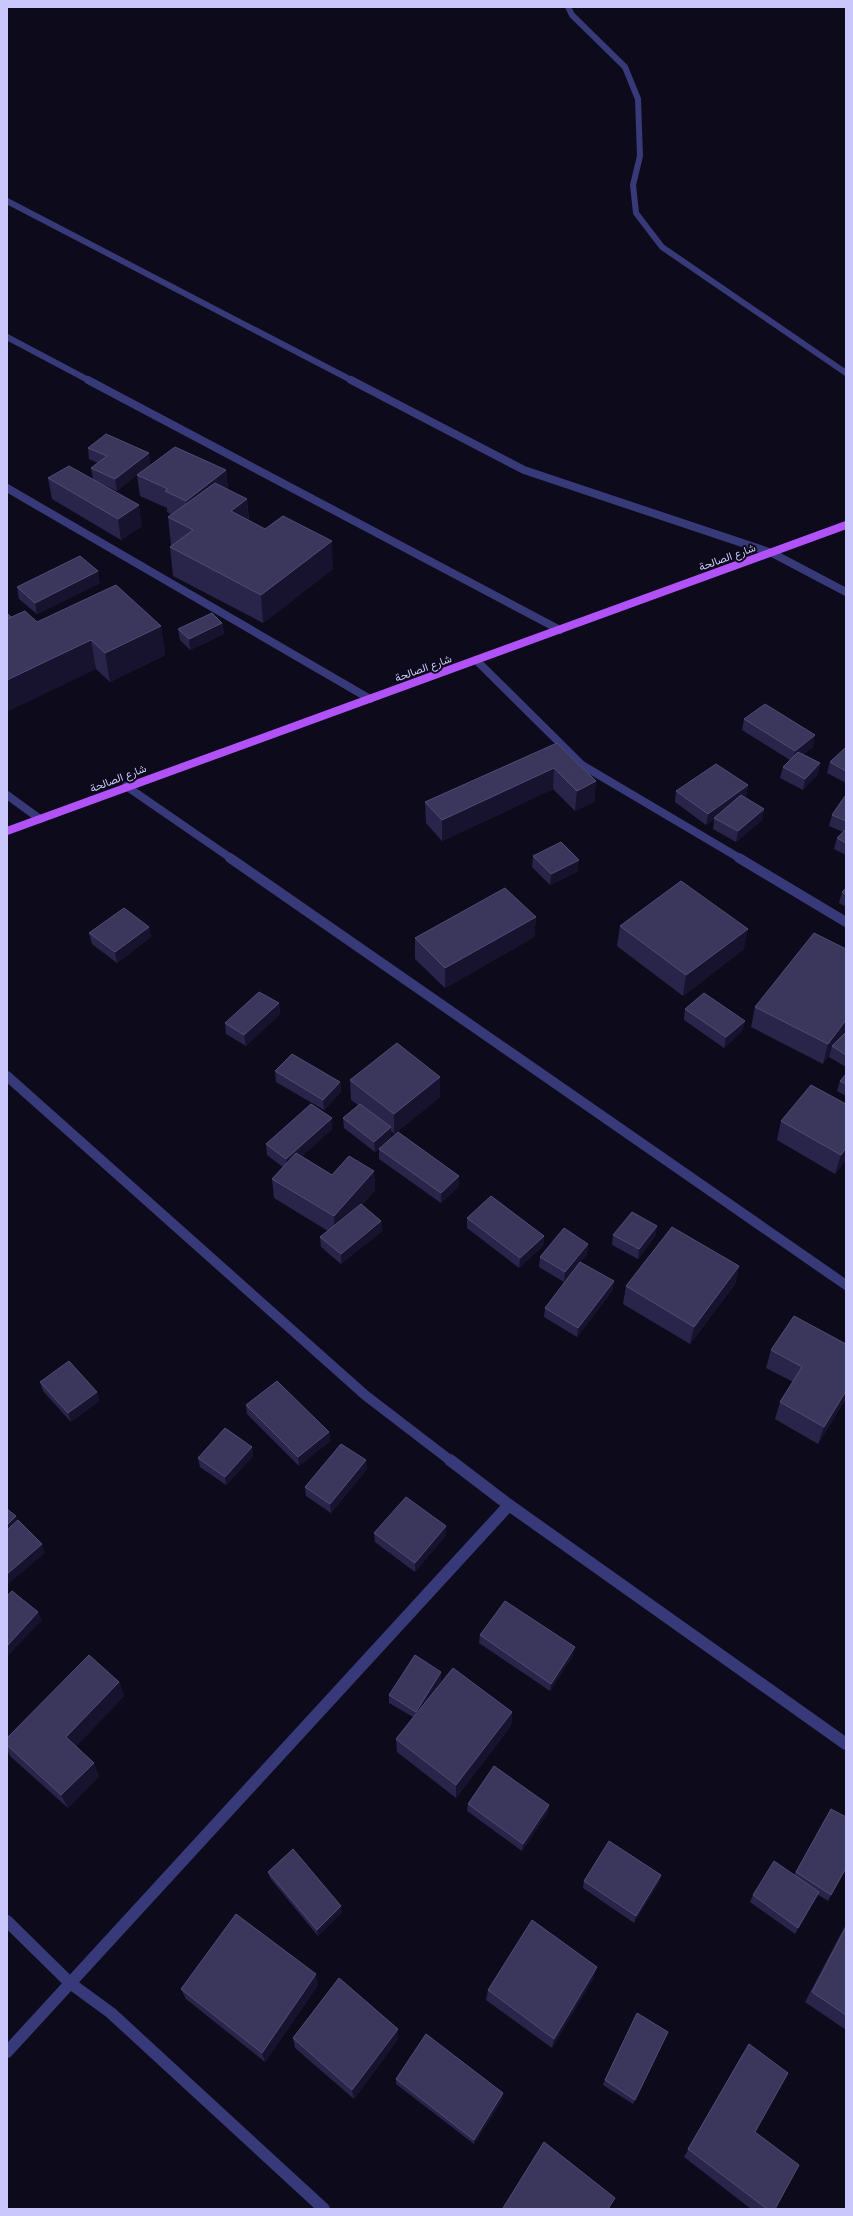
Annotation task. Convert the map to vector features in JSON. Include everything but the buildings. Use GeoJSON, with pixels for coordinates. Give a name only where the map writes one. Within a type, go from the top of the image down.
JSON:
{"type":"FeatureCollection","features":[{"type":"Feature","properties":{"kind":"main road","name":"شارع الصالحة"},"geometry":{"type":"LineString","coordinates":[[7,831],[126,786],[846,526]]}},
{"type":"Feature","properties":{"kind":"street"},"geometry":{"type":"LineString","coordinates":[[568,7],[572,15],[625,67],[638,99],[640,156],[633,185],[636,213],[662,247],[846,373]]}},
{"type":"Feature","properties":{"kind":"street"},"geometry":{"type":"LineString","coordinates":[[7,201],[524,470],[772,552],[846,592]]}},
{"type":"Feature","properties":{"kind":"street"},"geometry":{"type":"LineString","coordinates":[[7,337],[560,630]]}},
{"type":"Feature","properties":{"kind":"street"},"geometry":{"type":"LineString","coordinates":[[7,488],[370,699]]}},
{"type":"Feature","properties":{"kind":"street"},"geometry":{"type":"LineString","coordinates":[[476,660],[582,764],[846,922]]}},
{"type":"Feature","properties":{"kind":"street"},"geometry":{"type":"LineString","coordinates":[[126,786],[846,1286]]}},
{"type":"Feature","properties":{"kind":"street"},"geometry":{"type":"LineString","coordinates":[[7,795],[40,819]]}},
{"type":"Feature","properties":{"kind":"street"},"geometry":{"type":"LineString","coordinates":[[7,1076],[365,1395],[509,1505],[846,1744]]}},
{"type":"Feature","properties":{"kind":"street"},"geometry":{"type":"LineString","coordinates":[[7,2052],[509,1505]]}},
{"type":"Feature","properties":{"kind":"street"},"geometry":{"type":"LineString","coordinates":[[7,1922],[70,1982],[111,2013],[324,2209]]}}]}
